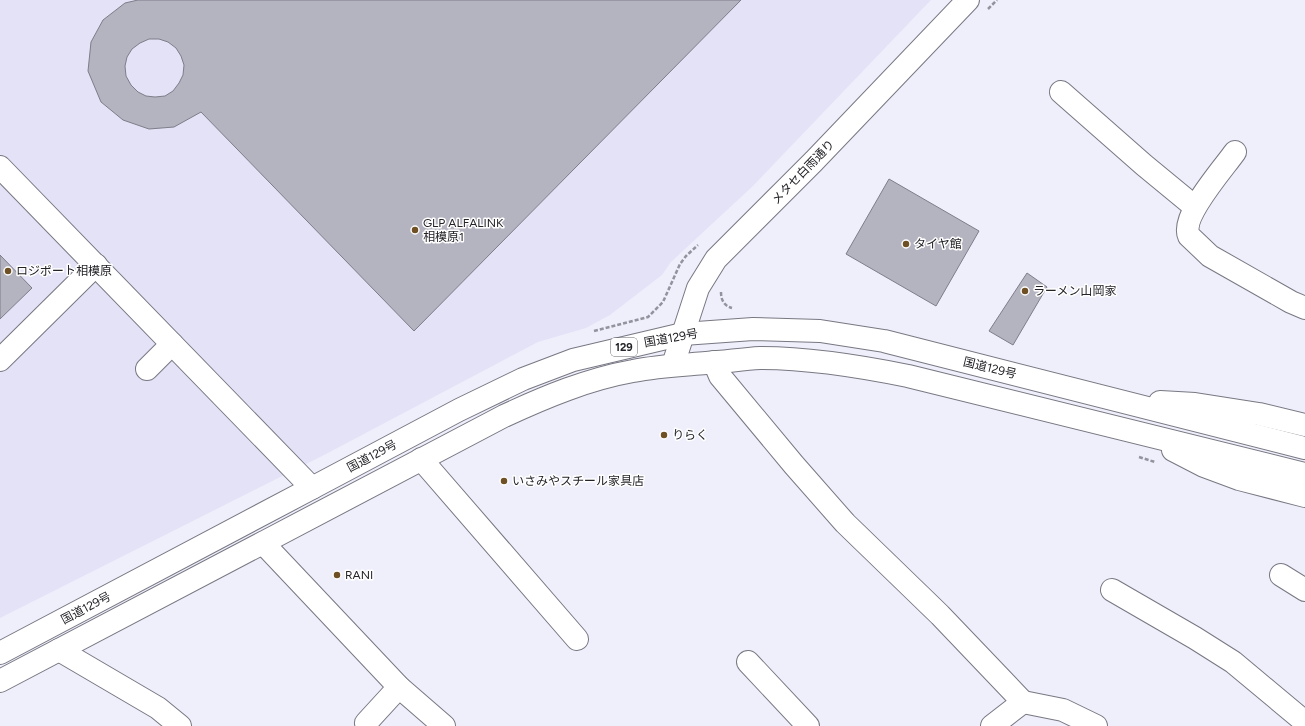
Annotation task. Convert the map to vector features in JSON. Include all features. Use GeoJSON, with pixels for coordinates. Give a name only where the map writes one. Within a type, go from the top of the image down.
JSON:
{"type":"FeatureCollection","features":[{"type":"Feature","properties":{"kind":"main road","name":"メタセ白雨通り"},"geometry":{"type":"LineString","coordinates":[[673,365],[698,288],[716,259],[814,161],[968,0]]}},
{"type":"Feature","properties":{"kind":"main road"},"geometry":{"type":"LineString","coordinates":[[1061,92],[1144,165],[1195,207]]}},
{"type":"Feature","properties":{"kind":"main road"},"geometry":{"type":"LineString","coordinates":[[1235,152],[1195,207],[1188,223],[1187,232],[1189,236],[1210,256],[1291,302],[1305,308]]}},
{"type":"Feature","properties":{"kind":"main road"},"geometry":{"type":"LineString","coordinates":[[0,167],[312,488]]}},
{"type":"Feature","properties":{"kind":"main road"},"geometry":{"type":"LineString","coordinates":[[0,360],[96,265]]}},
{"type":"Feature","properties":{"kind":"main road","name":"国道129号"},"geometry":{"type":"LineString","coordinates":[[0,653],[459,410],[523,378],[573,360],[683,334],[753,329],[820,331],[884,341],[1305,448]]}},
{"type":"Feature","properties":{"kind":"main road"},"geometry":{"type":"LineString","coordinates":[[147,369],[172,344]]}},
{"type":"Feature","properties":{"kind":"main road","name":"国道129号"},"geometry":{"type":"LineString","coordinates":[[0,681],[504,416],[536,401],[564,391],[633,371],[673,365],[760,358],[822,361],[852,365],[908,376],[1305,474]]}},
{"type":"Feature","properties":{"kind":"main road"},"geometry":{"type":"LineString","coordinates":[[714,362],[720,376],[794,465],[845,523],[940,615],[1023,702],[1063,710],[1096,726]]}},
{"type":"Feature","properties":{"kind":"main road"},"geometry":{"type":"LineString","coordinates":[[1112,400],[1194,404],[1259,414],[1305,425]]}},
{"type":"Feature","properties":{"kind":"main road"},"geometry":{"type":"LineString","coordinates":[[1144,434],[1211,469],[1239,480],[1305,496]]}},
{"type":"Feature","properties":{"kind":"main road"},"geometry":{"type":"LineString","coordinates":[[421,459],[577,639]]}},
{"type":"Feature","properties":{"kind":"main road"},"geometry":{"type":"LineString","coordinates":[[263,543],[399,687],[444,726]]}},
{"type":"Feature","properties":{"kind":"main road"},"geometry":{"type":"LineString","coordinates":[[1281,575],[1305,590]]}},
{"type":"Feature","properties":{"kind":"main road"},"geometry":{"type":"LineString","coordinates":[[1112,590],[1196,638],[1233,662],[1305,722]]}},
{"type":"Feature","properties":{"kind":"main road"},"geometry":{"type":"LineString","coordinates":[[59,650],[158,708],[180,726]]}},
{"type":"Feature","properties":{"kind":"main road"},"geometry":{"type":"LineString","coordinates":[[748,662],[808,726]]}},
{"type":"Feature","properties":{"kind":"main road"},"geometry":{"type":"LineString","coordinates":[[367,726],[366,722],[399,687]]}},
{"type":"Feature","properties":{"kind":"main road"},"geometry":{"type":"LineString","coordinates":[[992,726],[1023,702]]}},
{"type":"Feature","properties":{"kind":"path"},"geometry":{"type":"LineString","coordinates":[[622,324],[648,317],[663,302]]}},
{"type":"Feature","properties":{"kind":"path"},"geometry":{"type":"LineString","coordinates":[[1136,456],[1158,464]]}},
{"type":"Feature","properties":{"kind":"shaded area"},"geometry":{"type":"Polygon","coordinates":[[[0,0],[931,0],[753,186],[671,262],[662,275],[610,315],[586,328],[538,342],[326,454],[0,618],[0,0]]]}},
{"type":"Feature","properties":{"kind":"building","name":"GLP ALFALINK 相模原1"},"geometry":{"type":"Polygon","coordinates":[[[138,0],[741,0],[414,331],[201,112],[174,127],[149,129],[123,120],[101,102],[88,71],[91,42],[103,20],[125,3],[138,0]],[[149,39],[140,43],[132,49],[127,57],[125,66],[126,76],[131,85],[138,92],[146,96],[165,96],[173,91],[183,75],[184,65],[176,48],[168,42],[159,39],[149,39]]]}},
{"type":"Feature","properties":{"kind":"building"},"geometry":{"type":"Polygon","coordinates":[[[889,179],[979,231],[936,306],[846,254],[889,179]]]}},
{"type":"Feature","properties":{"kind":"building","name":"ロジポート相模原"},"geometry":{"type":"Polygon","coordinates":[[[0,255],[32,288],[0,319],[0,255]]]}},
{"type":"Feature","properties":{"kind":"building"},"geometry":{"type":"Polygon","coordinates":[[[1027,273],[1047,287],[1013,345],[989,331],[1027,273]]]}},
{"type":"Feature","properties":{"kind":"place","name":"GLP ALFALINK 相模原1"},"geometry":{"type":"Point","coordinates":[415,230]}},
{"type":"Feature","properties":{"kind":"place","name":"タイヤ館"},"geometry":{"type":"Point","coordinates":[906,244]}},
{"type":"Feature","properties":{"kind":"place","name":"ロジポート相模原"},"geometry":{"type":"Point","coordinates":[8,271]}},
{"type":"Feature","properties":{"kind":"place","name":"ラーメン山岡家"},"geometry":{"type":"Point","coordinates":[1025,291]}},
{"type":"Feature","properties":{"kind":"place","name":"りらく"},"geometry":{"type":"Point","coordinates":[664,435]}},
{"type":"Feature","properties":{"kind":"place","name":"いさみやスチール家具店"},"geometry":{"type":"Point","coordinates":[504,481]}},
{"type":"Feature","properties":{"kind":"place","name":"RANI"},"geometry":{"type":"Point","coordinates":[337,575]}}]}
